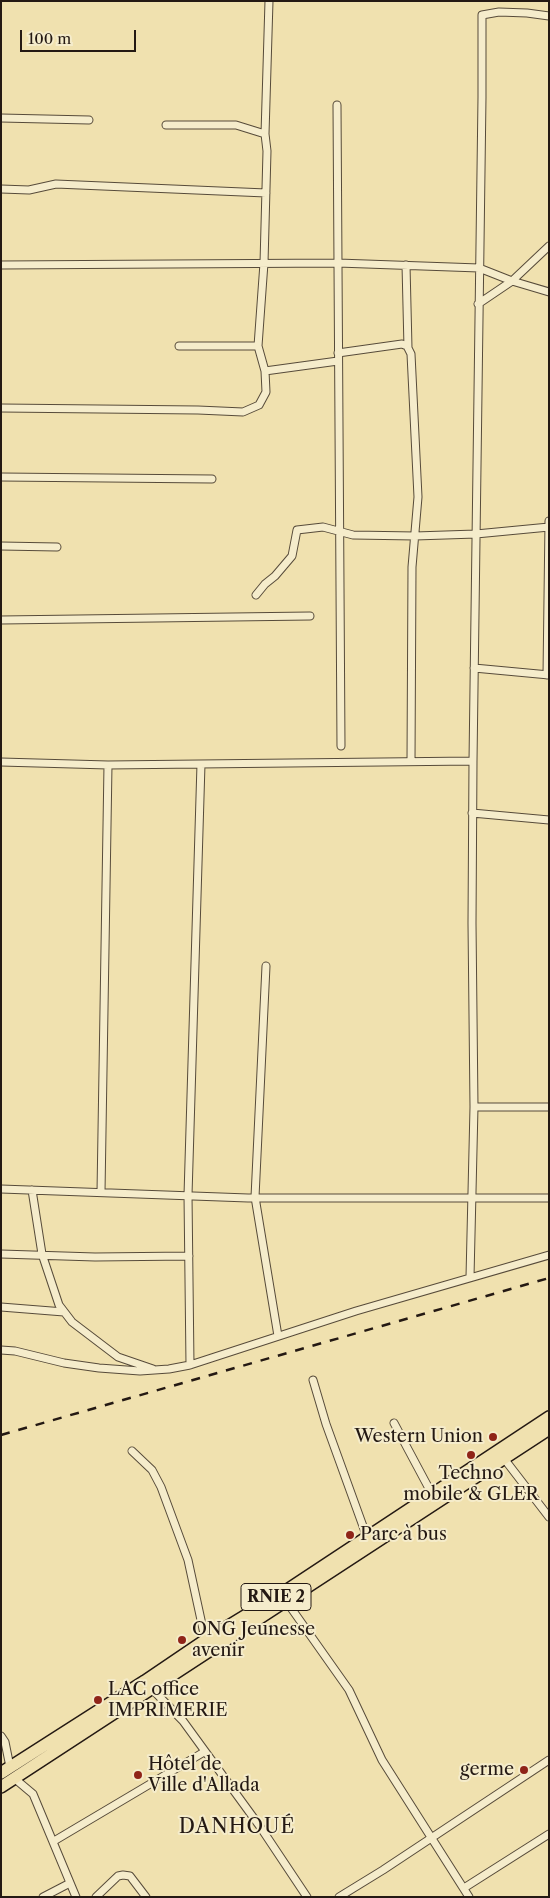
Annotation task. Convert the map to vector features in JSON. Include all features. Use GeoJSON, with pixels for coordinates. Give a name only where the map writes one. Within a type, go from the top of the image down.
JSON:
{"type":"FeatureCollection","features":[{"type":"Feature","properties":{"kind":"highway","name":"RNIE 2"},"geometry":{"type":"LineString","coordinates":[[1,1787],[8,1773],[284,1597],[501,1454],[549,1417]]}},
{"type":"Feature","properties":{"kind":"highway","name":"RNIE 2"},"geometry":{"type":"LineString","coordinates":[[501,1454],[549,1429]]}},
{"type":"Feature","properties":{"kind":"street"},"geometry":{"type":"LineString","coordinates":[[1,408],[243,412],[259,405],[266,392],[265,371],[258,346],[264,263],[269,1]]}},
{"type":"Feature","properties":{"kind":"street"},"geometry":{"type":"LineString","coordinates":[[470,1277],[474,1108],[472,813],[482,15],[508,12],[549,16]]}},
{"type":"Feature","properties":{"kind":"street"},"geometry":{"type":"LineString","coordinates":[[337,105],[340,746]]}},
{"type":"Feature","properties":{"kind":"street"},"geometry":{"type":"LineString","coordinates":[[1,118],[89,120]]}},
{"type":"Feature","properties":{"kind":"street"},"geometry":{"type":"LineString","coordinates":[[166,125],[236,124],[266,134]]}},
{"type":"Feature","properties":{"kind":"street"},"geometry":{"type":"LineString","coordinates":[[1,189],[29,190],[56,184],[266,193]]}},
{"type":"Feature","properties":{"kind":"street"},"geometry":{"type":"LineString","coordinates":[[478,304],[512,281],[549,246]]}},
{"type":"Feature","properties":{"kind":"street"},"geometry":{"type":"LineString","coordinates":[[1,265],[338,263],[479,268],[512,281],[549,292]]}},
{"type":"Feature","properties":{"kind":"street"},"geometry":{"type":"LineString","coordinates":[[406,265],[408,348],[411,354],[418,497],[412,567],[411,761]]}},
{"type":"Feature","properties":{"kind":"street"},"geometry":{"type":"LineString","coordinates":[[265,371],[402,344],[408,348]]}},
{"type":"Feature","properties":{"kind":"street"},"geometry":{"type":"LineString","coordinates":[[179,346],[258,346]]}},
{"type":"Feature","properties":{"kind":"street"},"geometry":{"type":"LineString","coordinates":[[1,477],[212,479]]}},
{"type":"Feature","properties":{"kind":"street"},"geometry":{"type":"LineString","coordinates":[[474,668],[548,675],[549,521]]}},
{"type":"Feature","properties":{"kind":"street"},"geometry":{"type":"LineString","coordinates":[[256,596],[292,556],[297,530],[323,527],[354,535],[415,536],[476,534],[549,527]]}},
{"type":"Feature","properties":{"kind":"street"},"geometry":{"type":"LineString","coordinates":[[1,546],[58,547]]}},
{"type":"Feature","properties":{"kind":"street"},"geometry":{"type":"LineString","coordinates":[[1,620],[310,616]]}},
{"type":"Feature","properties":{"kind":"street"},"geometry":{"type":"LineString","coordinates":[[1,762],[108,765],[473,761]]}},
{"type":"Feature","properties":{"kind":"street"},"geometry":{"type":"LineString","coordinates":[[190,1365],[188,1195],[201,764]]}},
{"type":"Feature","properties":{"kind":"street"},"geometry":{"type":"LineString","coordinates":[[101,1192],[108,765]]}},
{"type":"Feature","properties":{"kind":"street"},"geometry":{"type":"LineString","coordinates":[[472,813],[549,820]]}},
{"type":"Feature","properties":{"kind":"street"},"geometry":{"type":"LineString","coordinates":[[266,966],[255,1198],[278,1336]]}},
{"type":"Feature","properties":{"kind":"street"},"geometry":{"type":"LineString","coordinates":[[474,1108],[549,1106]]}},
{"type":"Feature","properties":{"kind":"street"},"geometry":{"type":"LineString","coordinates":[[1,1189],[255,1198],[549,1198]]}},
{"type":"Feature","properties":{"kind":"street"},"geometry":{"type":"LineString","coordinates":[[32,1190],[42,1254],[59,1305],[72,1322],[118,1357],[156,1371]]}},
{"type":"Feature","properties":{"kind":"street"},"geometry":{"type":"LineString","coordinates":[[1,1254],[95,1257],[189,1256]]}},
{"type":"Feature","properties":{"kind":"street"},"geometry":{"type":"LineString","coordinates":[[1,1350],[15,1351],[64,1363],[99,1368],[156,1371],[190,1365],[356,1311],[549,1255]]}},
{"type":"Feature","properties":{"kind":"street"},"geometry":{"type":"LineString","coordinates":[[1,1307],[64,1312]]}},
{"type":"Feature","properties":{"kind":"street"},"geometry":{"type":"LineString","coordinates":[[313,1380],[326,1424],[368,1541]]}},
{"type":"Feature","properties":{"kind":"street"},"geometry":{"type":"LineString","coordinates":[[394,1423],[434,1498]]}},
{"type":"Feature","properties":{"kind":"street"},"geometry":{"type":"LineString","coordinates":[[132,1451],[152,1470],[161,1487],[188,1560],[208,1646]]}},
{"type":"Feature","properties":{"kind":"street"},"geometry":{"type":"LineString","coordinates":[[501,1454],[549,1517]]}},
{"type":"Feature","properties":{"kind":"street"},"geometry":{"type":"LineString","coordinates":[[284,1597],[349,1690],[382,1760],[469,1897]]}},
{"type":"Feature","properties":{"kind":"street"},"geometry":{"type":"LineString","coordinates":[[148,1685],[183,1721],[261,1828],[307,1897]]}},
{"type":"Feature","properties":{"kind":"street"},"geometry":{"type":"LineString","coordinates":[[1,1736],[5,1742],[8,1773],[33,1794],[76,1897]]}},
{"type":"Feature","properties":{"kind":"street"},"geometry":{"type":"LineString","coordinates":[[54,1841],[204,1752]]}},
{"type":"Feature","properties":{"kind":"street"},"geometry":{"type":"LineString","coordinates":[[338,1897],[549,1760]]}},
{"type":"Feature","properties":{"kind":"street"},"geometry":{"type":"LineString","coordinates":[[464,1888],[549,1834]]}},
{"type":"Feature","properties":{"kind":"street"},"geometry":{"type":"LineString","coordinates":[[96,1897],[118,1876],[123,1874],[130,1876],[146,1897]]}},
{"type":"Feature","properties":{"kind":"street"},"geometry":{"type":"LineString","coordinates":[[43,1897],[70,1883]]}},
{"type":"Feature","properties":{"kind":"railway"},"geometry":{"type":"LineString","coordinates":[[1,1435],[549,1278]]}},
{"type":"Feature","properties":{"kind":"place","name":"Western Union"},"geometry":{"type":"Point","coordinates":[493,1437]}},
{"type":"Feature","properties":{"kind":"place","name":"Techno mobile & GLER"},"geometry":{"type":"Point","coordinates":[471,1455]}},
{"type":"Feature","properties":{"kind":"place","name":"Parc à bus"},"geometry":{"type":"Point","coordinates":[350,1535]}},
{"type":"Feature","properties":{"kind":"place","name":"ONG Jeunesse avenir"},"geometry":{"type":"Point","coordinates":[182,1640]}},
{"type":"Feature","properties":{"kind":"place","name":"LAC office IMPRIMERIE"},"geometry":{"type":"Point","coordinates":[98,1700]}},
{"type":"Feature","properties":{"kind":"place","name":"germe"},"geometry":{"type":"Point","coordinates":[524,1770]}},
{"type":"Feature","properties":{"kind":"place","name":"Hôtel de Ville d'Allada"},"geometry":{"type":"Point","coordinates":[138,1775]}},
{"type":"Feature","properties":{"kind":"district","name":"DANHOUÉ"},"geometry":{"type":"Point","coordinates":[237,1827]}}]}
